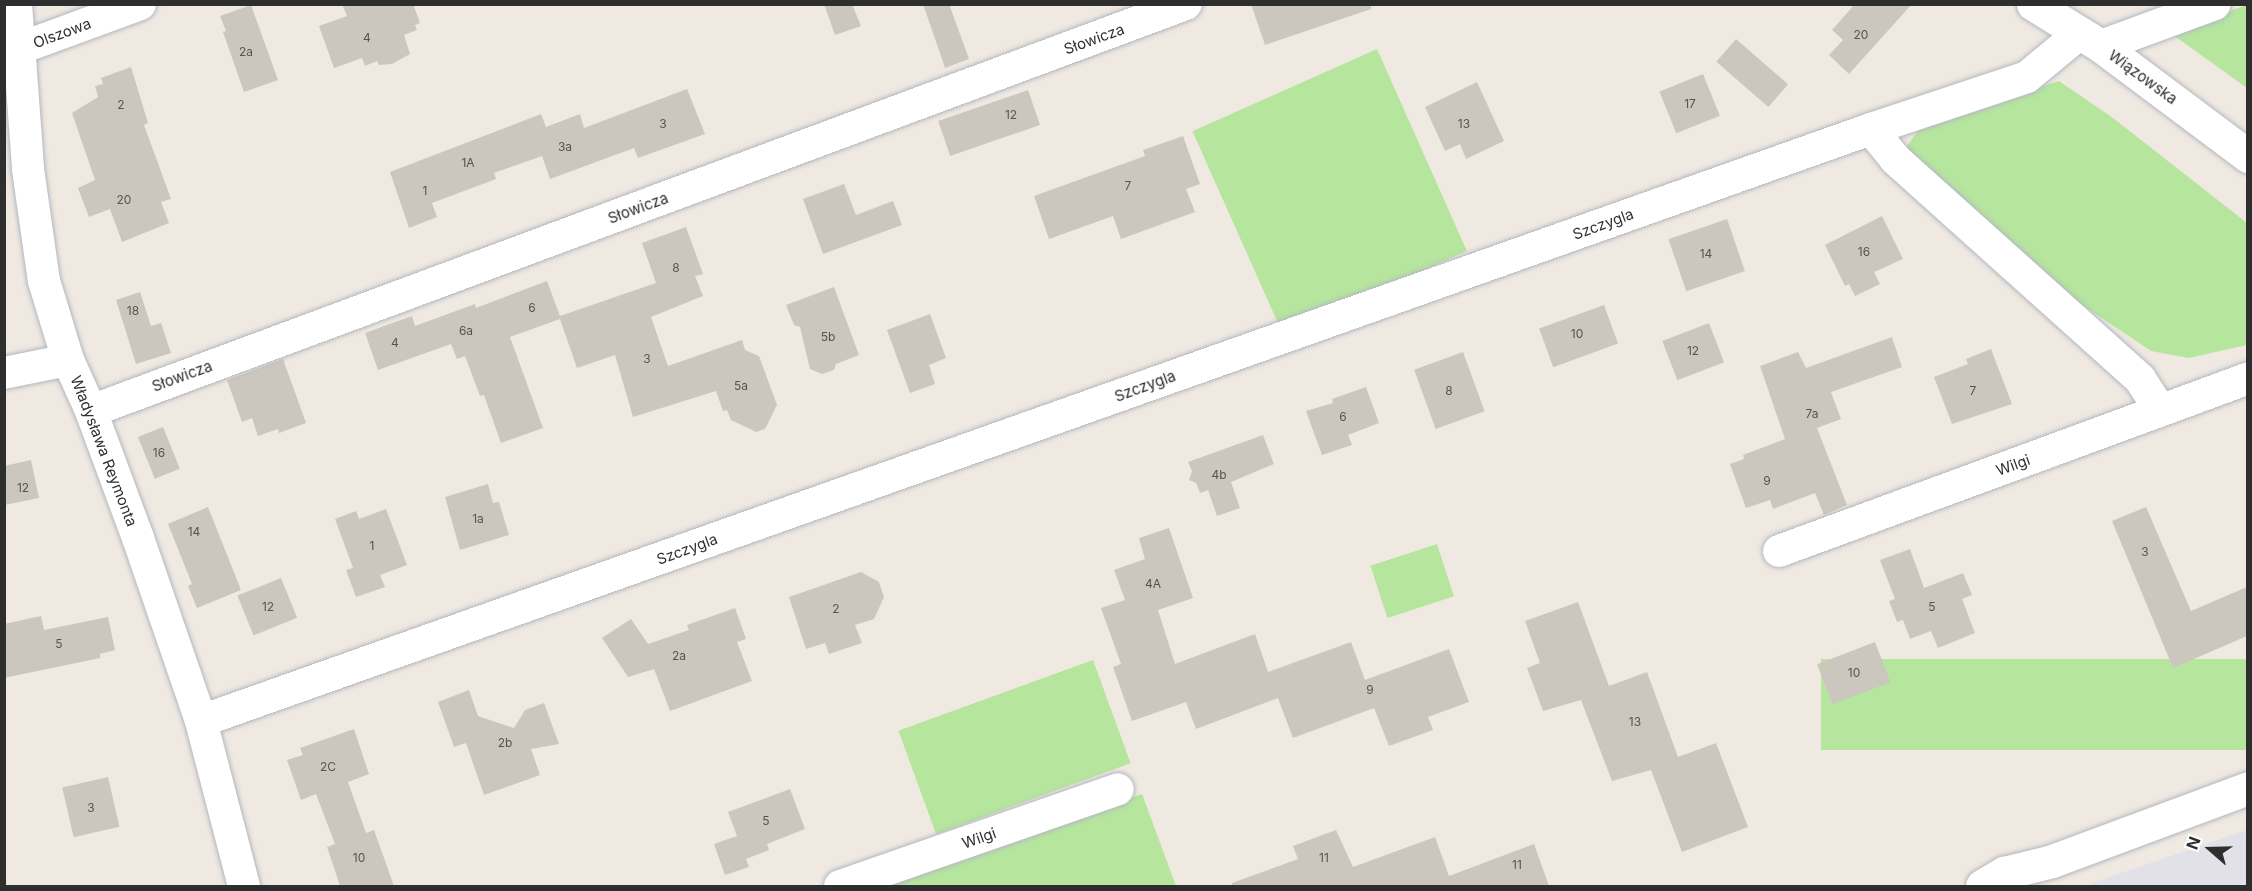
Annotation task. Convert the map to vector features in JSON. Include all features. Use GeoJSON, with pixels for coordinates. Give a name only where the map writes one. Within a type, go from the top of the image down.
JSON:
{"type":"FeatureCollection","features":[{"type":"Feature","properties":{"kind":"main road","name":"Wiązowska"},"geometry":{"type":"LineString","coordinates":[[2033,4],[2090,40],[2247,156]]}},
{"type":"Feature","properties":{"kind":"main road"},"geometry":{"type":"LineString","coordinates":[[1982,886],[2004,873],[2052,861],[2247,789]]}},
{"type":"Feature","properties":{"kind":"main road"},"geometry":{"type":"LineString","coordinates":[[2024,886],[2052,861]]}},
{"type":"Feature","properties":{"kind":"street","name":"Władysława Reymonta"},"geometry":{"type":"LineString","coordinates":[[16,4],[28,169],[44,281],[69,360],[91,411],[201,721],[244,886]]}},
{"type":"Feature","properties":{"kind":"street","name":"Olszowa"},"geometry":{"type":"LineString","coordinates":[[18,49],[140,4]]}},
{"type":"Feature","properties":{"kind":"street","name":"Słowicza"},"geometry":{"type":"LineString","coordinates":[[91,411],[1186,4]]}},
{"type":"Feature","properties":{"kind":"street","name":"Szczygla"},"geometry":{"type":"LineString","coordinates":[[201,721],[1871,129],[2027,77],[2090,40],[2215,4]]}},
{"type":"Feature","properties":{"kind":"street"},"geometry":{"type":"LineString","coordinates":[[1871,129],[1895,159],[2140,379],[2160,410]]}},
{"type":"Feature","properties":{"kind":"street"},"geometry":{"type":"LineString","coordinates":[[4,373],[69,360]]}},
{"type":"Feature","properties":{"kind":"street","name":"Wilgi"},"geometry":{"type":"LineString","coordinates":[[1779,551],[2247,378]]}},
{"type":"Feature","properties":{"kind":"street","name":"Wilgi"},"geometry":{"type":"LineString","coordinates":[[840,886],[1118,789]]}},
{"type":"Feature","properties":{"kind":"shaded area"},"geometry":{"type":"Polygon","coordinates":[[[2247,830],[2247,886],[2083,886],[2247,830]]]}},
{"type":"Feature","properties":{"kind":"green space"},"geometry":{"type":"Polygon","coordinates":[[[2247,5],[2247,88],[2169,32],[2247,5]]]}},
{"type":"Feature","properties":{"kind":"green space"},"geometry":{"type":"Polygon","coordinates":[[[1377,49],[1467,251],[1282,333],[1192,131],[1377,49]]]}},
{"type":"Feature","properties":{"kind":"green space"},"geometry":{"type":"Polygon","coordinates":[[[2059,81],[2113,118],[2247,223],[2247,345],[2189,358],[2151,351],[2072,298],[1905,149],[1922,125],[2059,81]]]}},
{"type":"Feature","properties":{"kind":"green space"},"geometry":{"type":"Polygon","coordinates":[[[1437,544],[1454,596],[1387,618],[1370,566],[1437,544]]]}},
{"type":"Feature","properties":{"kind":"green space"},"geometry":{"type":"Polygon","coordinates":[[[1821,659],[2247,659],[2247,750],[1821,750],[1821,659]]]}},
{"type":"Feature","properties":{"kind":"green space"},"geometry":{"type":"Polygon","coordinates":[[[1093,660],[1131,763],[936,834],[898,731],[1093,660]]]}},
{"type":"Feature","properties":{"kind":"green space"},"geometry":{"type":"Polygon","coordinates":[[[1142,794],[1176,886],[886,886],[1093,811],[1142,794]]]}},
{"type":"Feature","properties":{"kind":"building"},"geometry":{"type":"Polygon","coordinates":[[[342,4],[413,4],[420,23],[415,25],[417,30],[404,35],[410,54],[392,64],[379,65],[377,61],[365,66],[362,58],[334,68],[319,26],[347,16],[342,4]]]}},
{"type":"Feature","properties":{"kind":"building"},"geometry":{"type":"Polygon","coordinates":[[[824,4],[852,4],[861,26],[835,35],[824,4]]]}},
{"type":"Feature","properties":{"kind":"building"},"geometry":{"type":"Polygon","coordinates":[[[923,4],[949,4],[969,59],[945,68],[923,4]]]}},
{"type":"Feature","properties":{"kind":"building"},"geometry":{"type":"Polygon","coordinates":[[[1251,4],[1371,4],[1371,9],[1265,45],[1251,4]]]}},
{"type":"Feature","properties":{"kind":"building"},"geometry":{"type":"Polygon","coordinates":[[[1855,4],[1912,4],[1849,74],[1829,55],[1843,40],[1832,30],[1855,4]]]}},
{"type":"Feature","properties":{"kind":"building"},"geometry":{"type":"Polygon","coordinates":[[[251,5],[278,80],[244,92],[223,32],[226,31],[220,16],[251,5]]]}},
{"type":"Feature","properties":{"kind":"building"},"geometry":{"type":"Polygon","coordinates":[[[1736,39],[1788,84],[1768,107],[1716,62],[1736,39]]]}},
{"type":"Feature","properties":{"kind":"building"},"geometry":{"type":"Polygon","coordinates":[[[131,67],[148,123],[144,125],[171,199],[161,202],[169,223],[122,242],[110,209],[89,217],[78,188],[95,180],[72,113],[98,97],[95,86],[103,84],[101,78],[131,67]]]}},
{"type":"Feature","properties":{"kind":"building"},"geometry":{"type":"Polygon","coordinates":[[[1703,74],[1720,116],[1676,133],[1659,92],[1703,74]]]}},
{"type":"Feature","properties":{"kind":"building"},"geometry":{"type":"Polygon","coordinates":[[[1477,82],[1504,141],[1466,159],[1460,144],[1445,151],[1425,107],[1477,82]]]}},
{"type":"Feature","properties":{"kind":"building"},"geometry":{"type":"Polygon","coordinates":[[[687,89],[705,134],[638,158],[634,148],[550,179],[542,156],[494,173],[496,179],[432,203],[437,217],[409,228],[390,172],[541,114],[546,127],[580,114],[584,128],[687,89]]]}},
{"type":"Feature","properties":{"kind":"building"},"geometry":{"type":"Polygon","coordinates":[[[1028,90],[1040,125],[950,156],[938,121],[1028,90]]]}},
{"type":"Feature","properties":{"kind":"building"},"geometry":{"type":"Polygon","coordinates":[[[1183,136],[1200,184],[1186,189],[1195,212],[1121,239],[1113,216],[1049,239],[1034,196],[1145,156],[1143,150],[1183,136]]]}},
{"type":"Feature","properties":{"kind":"building"},"geometry":{"type":"Polygon","coordinates":[[[844,184],[856,215],[893,201],[902,225],[823,254],[803,199],[844,184]]]}},
{"type":"Feature","properties":{"kind":"building"},"geometry":{"type":"Polygon","coordinates":[[[1882,216],[1903,259],[1874,272],[1880,284],[1855,296],[1849,284],[1845,286],[1825,245],[1882,216]]]}},
{"type":"Feature","properties":{"kind":"building"},"geometry":{"type":"Polygon","coordinates":[[[1727,219],[1745,271],[1686,291],[1668,239],[1727,219]]]}},
{"type":"Feature","properties":{"kind":"building"},"geometry":{"type":"Polygon","coordinates":[[[686,227],[703,274],[695,276],[703,296],[651,317],[668,366],[742,340],[745,350],[759,356],[777,405],[765,429],[756,432],[731,420],[727,410],[723,411],[716,391],[633,417],[615,355],[577,368],[560,319],[510,337],[543,428],[501,443],[484,395],[480,396],[465,356],[457,359],[451,344],[378,370],[365,333],[412,316],[415,326],[475,304],[476,308],[547,281],[560,316],[656,283],[642,243],[686,227]]]}},
{"type":"Feature","properties":{"kind":"building"},"geometry":{"type":"Polygon","coordinates":[[[834,287],[859,355],[836,364],[834,370],[822,374],[810,369],[800,327],[794,325],[786,305],[834,287]]]}},
{"type":"Feature","properties":{"kind":"building"},"geometry":{"type":"Polygon","coordinates":[[[140,292],[151,326],[161,323],[171,353],[136,364],[116,300],[140,292]]]}},
{"type":"Feature","properties":{"kind":"building"},"geometry":{"type":"Polygon","coordinates":[[[1604,305],[1618,344],[1553,367],[1539,329],[1604,305]]]}},
{"type":"Feature","properties":{"kind":"building"},"geometry":{"type":"Polygon","coordinates":[[[930,314],[946,358],[929,365],[935,384],[910,393],[887,330],[930,314]]]}},
{"type":"Feature","properties":{"kind":"building"},"geometry":{"type":"Polygon","coordinates":[[[1709,323],[1724,362],[1677,380],[1662,341],[1709,323]]]}},
{"type":"Feature","properties":{"kind":"building"},"geometry":{"type":"Polygon","coordinates":[[[1892,337],[1902,367],[1831,392],[1841,419],[1817,428],[1847,505],[1824,515],[1815,493],[1773,509],[1770,500],[1746,508],[1730,464],[1744,459],[1743,455],[1785,439],[1760,366],[1798,352],[1806,368],[1892,337]]]}},
{"type":"Feature","properties":{"kind":"building"},"geometry":{"type":"Polygon","coordinates":[[[1991,349],[2012,404],[1952,424],[1934,377],[1968,364],[1966,359],[1991,349]]]}},
{"type":"Feature","properties":{"kind":"building"},"geometry":{"type":"Polygon","coordinates":[[[1463,352],[1485,411],[1436,429],[1414,370],[1463,352]]]}},
{"type":"Feature","properties":{"kind":"building"},"geometry":{"type":"Polygon","coordinates":[[[283,359],[306,423],[279,433],[278,429],[258,436],[252,418],[242,422],[227,380],[283,359]]]}},
{"type":"Feature","properties":{"kind":"building"},"geometry":{"type":"Polygon","coordinates":[[[1366,387],[1379,423],[1348,435],[1352,445],[1322,455],[1306,411],[1333,403],[1332,399],[1366,387]]]}},
{"type":"Feature","properties":{"kind":"building"},"geometry":{"type":"Polygon","coordinates":[[[163,427],[180,469],[155,479],[138,437],[163,427]]]}},
{"type":"Feature","properties":{"kind":"building"},"geometry":{"type":"Polygon","coordinates":[[[1263,435],[1274,464],[1231,482],[1240,508],[1217,516],[1208,490],[1200,493],[1196,483],[1189,480],[1192,471],[1188,462],[1263,435]]]}},
{"type":"Feature","properties":{"kind":"building"},"geometry":{"type":"Polygon","coordinates":[[[31,460],[39,498],[4,505],[4,466],[31,460]]]}},
{"type":"Feature","properties":{"kind":"building"},"geometry":{"type":"Polygon","coordinates":[[[488,484],[493,503],[499,502],[509,535],[460,550],[445,497],[488,484]]]}},
{"type":"Feature","properties":{"kind":"building"},"geometry":{"type":"Polygon","coordinates":[[[208,507],[241,590],[197,608],[188,586],[192,584],[168,524],[208,507]]]}},
{"type":"Feature","properties":{"kind":"building"},"geometry":{"type":"Polygon","coordinates":[[[2146,507],[2191,611],[2247,587],[2247,636],[2173,668],[2112,521],[2146,507]]]}},
{"type":"Feature","properties":{"kind":"building"},"geometry":{"type":"Polygon","coordinates":[[[386,509],[407,565],[380,575],[385,587],[356,597],[346,570],[353,568],[335,519],[356,511],[359,519],[386,509]]]}},
{"type":"Feature","properties":{"kind":"building"},"geometry":{"type":"Polygon","coordinates":[[[1169,528],[1193,598],[1158,610],[1175,664],[1255,634],[1268,672],[1351,642],[1365,680],[1449,649],[1469,702],[1428,717],[1433,730],[1389,746],[1374,708],[1293,738],[1278,698],[1196,729],[1186,702],[1132,721],[1113,667],[1121,664],[1101,608],[1125,600],[1114,570],[1145,559],[1139,538],[1169,528]]]}},
{"type":"Feature","properties":{"kind":"building"},"geometry":{"type":"Polygon","coordinates":[[[1910,549],[1924,588],[1963,573],[1972,595],[1962,599],[1975,633],[1938,648],[1931,631],[1910,639],[1903,620],[1897,622],[1889,601],[1895,599],[1880,560],[1910,549]]]}},
{"type":"Feature","properties":{"kind":"building"},"geometry":{"type":"Polygon","coordinates":[[[861,572],[879,582],[884,597],[874,619],[855,625],[862,643],[829,654],[825,643],[806,649],[789,597],[861,572]]]}},
{"type":"Feature","properties":{"kind":"building"},"geometry":{"type":"Polygon","coordinates":[[[281,578],[297,618],[254,635],[237,596],[281,578]]]}},
{"type":"Feature","properties":{"kind":"building"},"geometry":{"type":"Polygon","coordinates":[[[1578,602],[1609,686],[1647,672],[1678,757],[1716,743],[1748,827],[1682,852],[1651,770],[1612,781],[1581,700],[1543,711],[1527,668],[1540,663],[1525,621],[1578,602]]]}},
{"type":"Feature","properties":{"kind":"building"},"geometry":{"type":"Polygon","coordinates":[[[735,608],[746,639],[737,642],[752,681],[670,711],[654,669],[628,677],[602,638],[631,619],[648,644],[689,630],[687,625],[735,608]]]}},
{"type":"Feature","properties":{"kind":"building"},"geometry":{"type":"Polygon","coordinates":[[[41,616],[44,630],[108,617],[115,650],[100,654],[100,658],[4,678],[4,624],[41,616]]]}},
{"type":"Feature","properties":{"kind":"building"},"geometry":{"type":"Polygon","coordinates":[[[1875,642],[1890,682],[1833,704],[1817,664],[1875,642]]]}},
{"type":"Feature","properties":{"kind":"building"},"geometry":{"type":"Polygon","coordinates":[[[469,690],[478,716],[514,728],[525,710],[544,703],[559,744],[531,749],[540,775],[484,795],[466,743],[454,747],[438,702],[469,690]]]}},
{"type":"Feature","properties":{"kind":"building"},"geometry":{"type":"Polygon","coordinates":[[[354,729],[369,774],[348,782],[366,833],[374,830],[394,886],[340,886],[327,847],[335,844],[316,794],[301,800],[287,760],[303,755],[300,748],[354,729]]]}},
{"type":"Feature","properties":{"kind":"building"},"geometry":{"type":"Polygon","coordinates":[[[108,777],[119,827],[74,837],[62,788],[108,777]]]}},
{"type":"Feature","properties":{"kind":"building"},"geometry":{"type":"Polygon","coordinates":[[[790,789],[805,829],[767,844],[769,850],[746,859],[749,867],[725,875],[714,844],[737,836],[728,812],[790,789]]]}},
{"type":"Feature","properties":{"kind":"building"},"geometry":{"type":"Polygon","coordinates":[[[1336,830],[1353,867],[1435,837],[1449,876],[1534,844],[1549,886],[1232,886],[1232,883],[1298,859],[1293,846],[1336,830]]]}}]}
